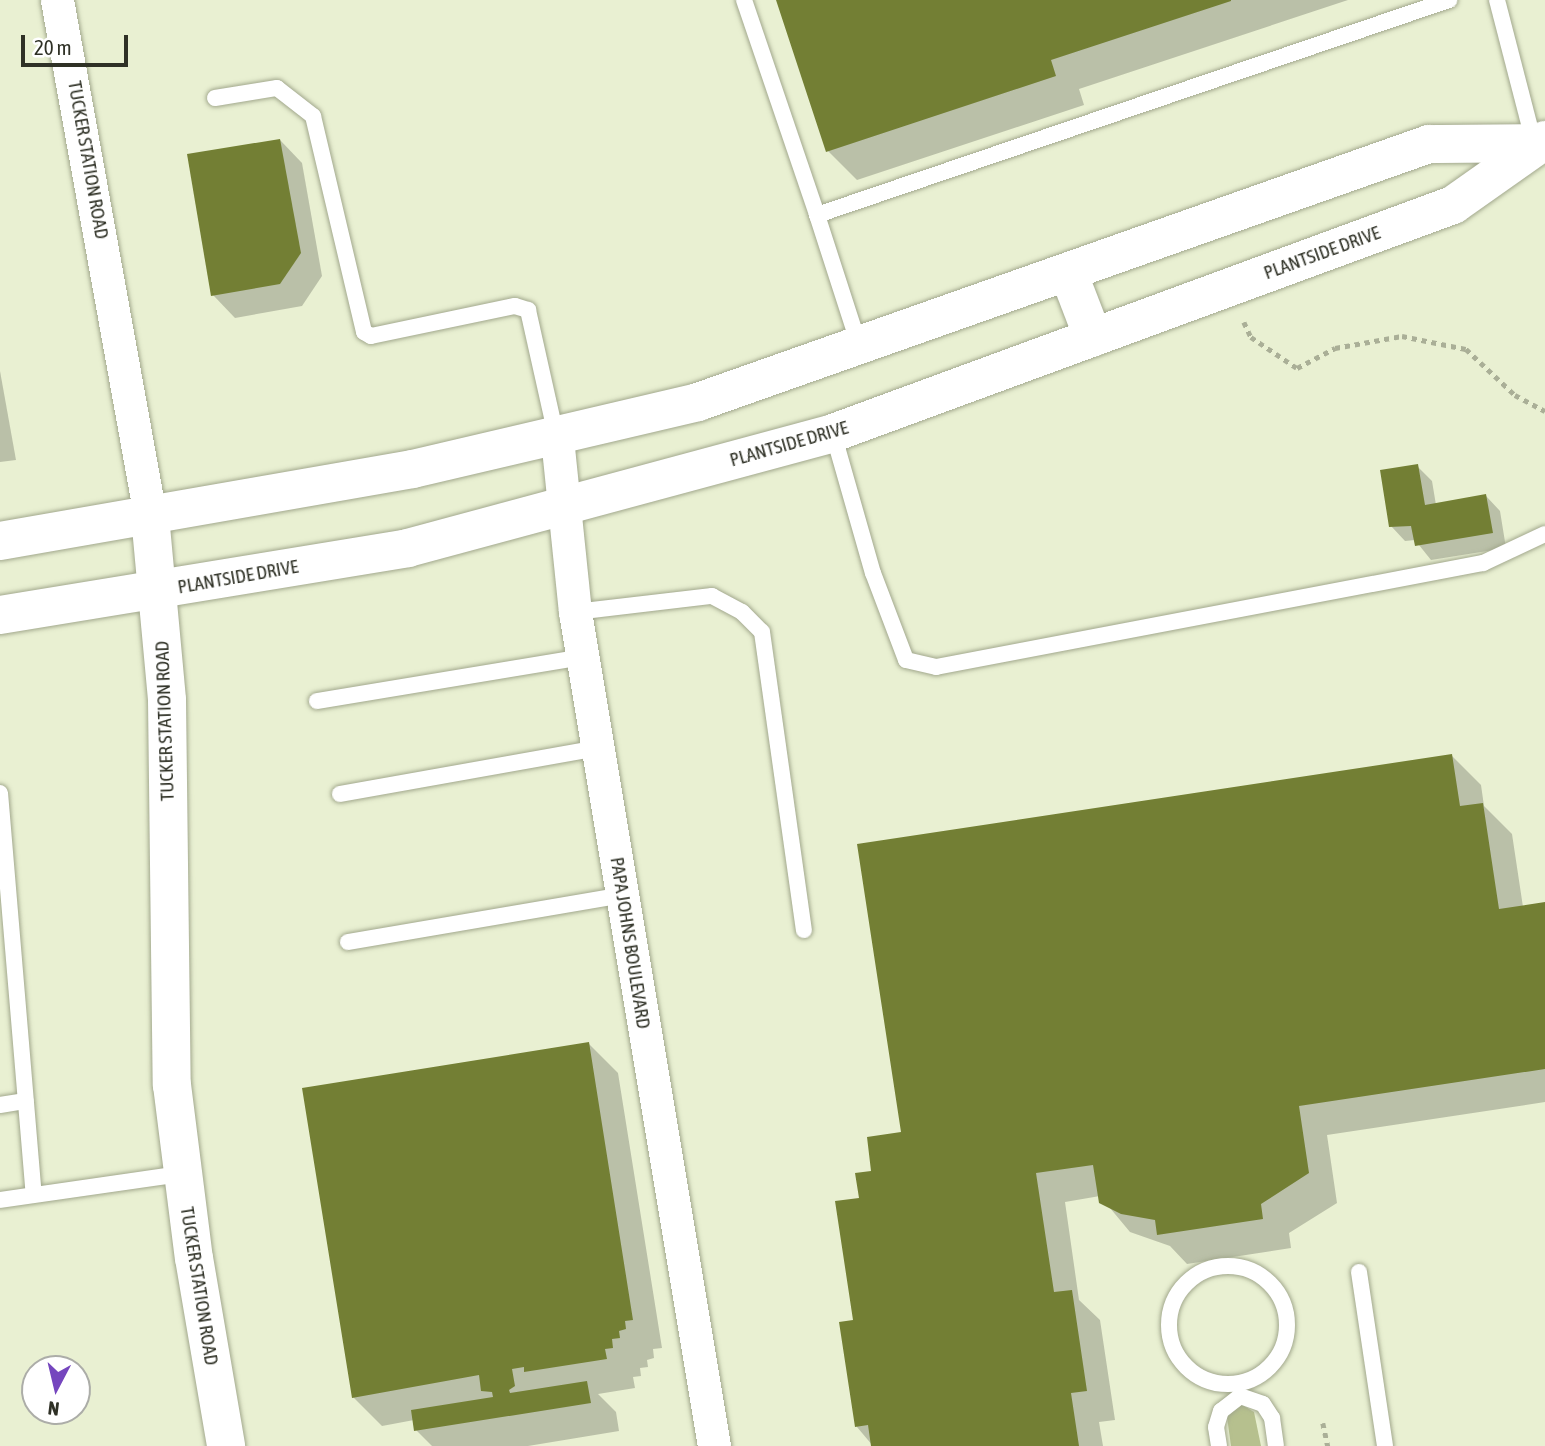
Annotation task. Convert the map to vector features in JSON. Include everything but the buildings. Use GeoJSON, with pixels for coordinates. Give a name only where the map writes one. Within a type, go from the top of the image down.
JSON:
{"type":"FeatureCollection","features":[{"type":"Feature","properties":{"kind":"street","name":"TUCKER STATION ROAD"},"geometry":{"type":"LineString","coordinates":[[57,0],[150,516],[167,700],[172,1085],[181,1174],[226,1446]]}},
{"type":"Feature","properties":{"kind":"street"},"geometry":{"type":"LineString","coordinates":[[0,541],[413,470],[557,438],[698,402],[1429,144],[1539,141]]}},
{"type":"Feature","properties":{"kind":"street","name":"PLANTSIDE DRIVE"},"geometry":{"type":"LineString","coordinates":[[0,615],[408,548],[564,508],[833,433],[1453,205],[1539,141]]}},
{"type":"Feature","properties":{"kind":"street"},"geometry":{"type":"LineString","coordinates":[[1068,272],[1093,337]]}},
{"type":"Feature","properties":{"kind":"street","name":"PAPA JOHNS BOULEVARD"},"geometry":{"type":"LineString","coordinates":[[557,438],[575,612],[714,1446]]}},
{"type":"Feature","properties":{"kind":"lane"},"geometry":{"type":"LineString","coordinates":[[744,0],[860,347]]}},
{"type":"Feature","properties":{"kind":"lane"},"geometry":{"type":"LineString","coordinates":[[817,215],[1449,0]]}},
{"type":"Feature","properties":{"kind":"lane"},"geometry":{"type":"LineString","coordinates":[[1497,0],[1539,141]]}},
{"type":"Feature","properties":{"kind":"lane"},"geometry":{"type":"LineString","coordinates":[[215,98],[277,88],[313,116],[363,332],[371,336],[515,306],[528,310],[551,394],[557,438]]}},
{"type":"Feature","properties":{"kind":"lane"},"geometry":{"type":"LineString","coordinates":[[833,433],[873,573],[905,660],[936,667],[1483,564],[1545,534]]}},
{"type":"Feature","properties":{"kind":"lane"},"geometry":{"type":"LineString","coordinates":[[575,612],[712,596],[742,612],[762,632],[804,930]]}},
{"type":"Feature","properties":{"kind":"lane"},"geometry":{"type":"LineString","coordinates":[[317,701],[583,657]]}},
{"type":"Feature","properties":{"kind":"lane"},"geometry":{"type":"LineString","coordinates":[[340,794],[598,748]]}},
{"type":"Feature","properties":{"kind":"lane"},"geometry":{"type":"LineString","coordinates":[[0,793],[34,1195]]}},
{"type":"Feature","properties":{"kind":"lane"},"geometry":{"type":"LineString","coordinates":[[348,942],[622,895]]}},
{"type":"Feature","properties":{"kind":"lane"},"geometry":{"type":"LineString","coordinates":[[0,1105],[26,1101]]}},
{"type":"Feature","properties":{"kind":"lane"},"geometry":{"type":"LineString","coordinates":[[0,1200],[181,1174]]}},
{"type":"Feature","properties":{"kind":"lane"},"geometry":{"type":"LineString","coordinates":[[1219,1446],[1216,1427],[1221,1411],[1238,1390],[1269,1369],[1287,1338],[1287,1320],[1272,1285],[1237,1266],[1217,1267],[1182,1288],[1168,1325],[1172,1345],[1198,1376],[1238,1390],[1264,1404],[1272,1418],[1276,1446]]}},
{"type":"Feature","properties":{"kind":"lane"},"geometry":{"type":"LineString","coordinates":[[1359,1272],[1385,1446]]}},
{"type":"Feature","properties":{"kind":"path"},"geometry":{"type":"LineString","coordinates":[[1242,318],[1251,337],[1297,368],[1335,348],[1402,336],[1466,349],[1515,395],[1545,411]]}},
{"type":"Feature","properties":{"kind":"path"},"geometry":{"type":"LineString","coordinates":[[1324,1423],[1328,1446]]}},
{"type":"Feature","properties":{"kind":"green space"},"geometry":{"type":"Polygon","coordinates":[[[1239,1403],[1254,1412],[1261,1446],[1231,1446],[1227,1417],[1239,1403]]]}}]}
